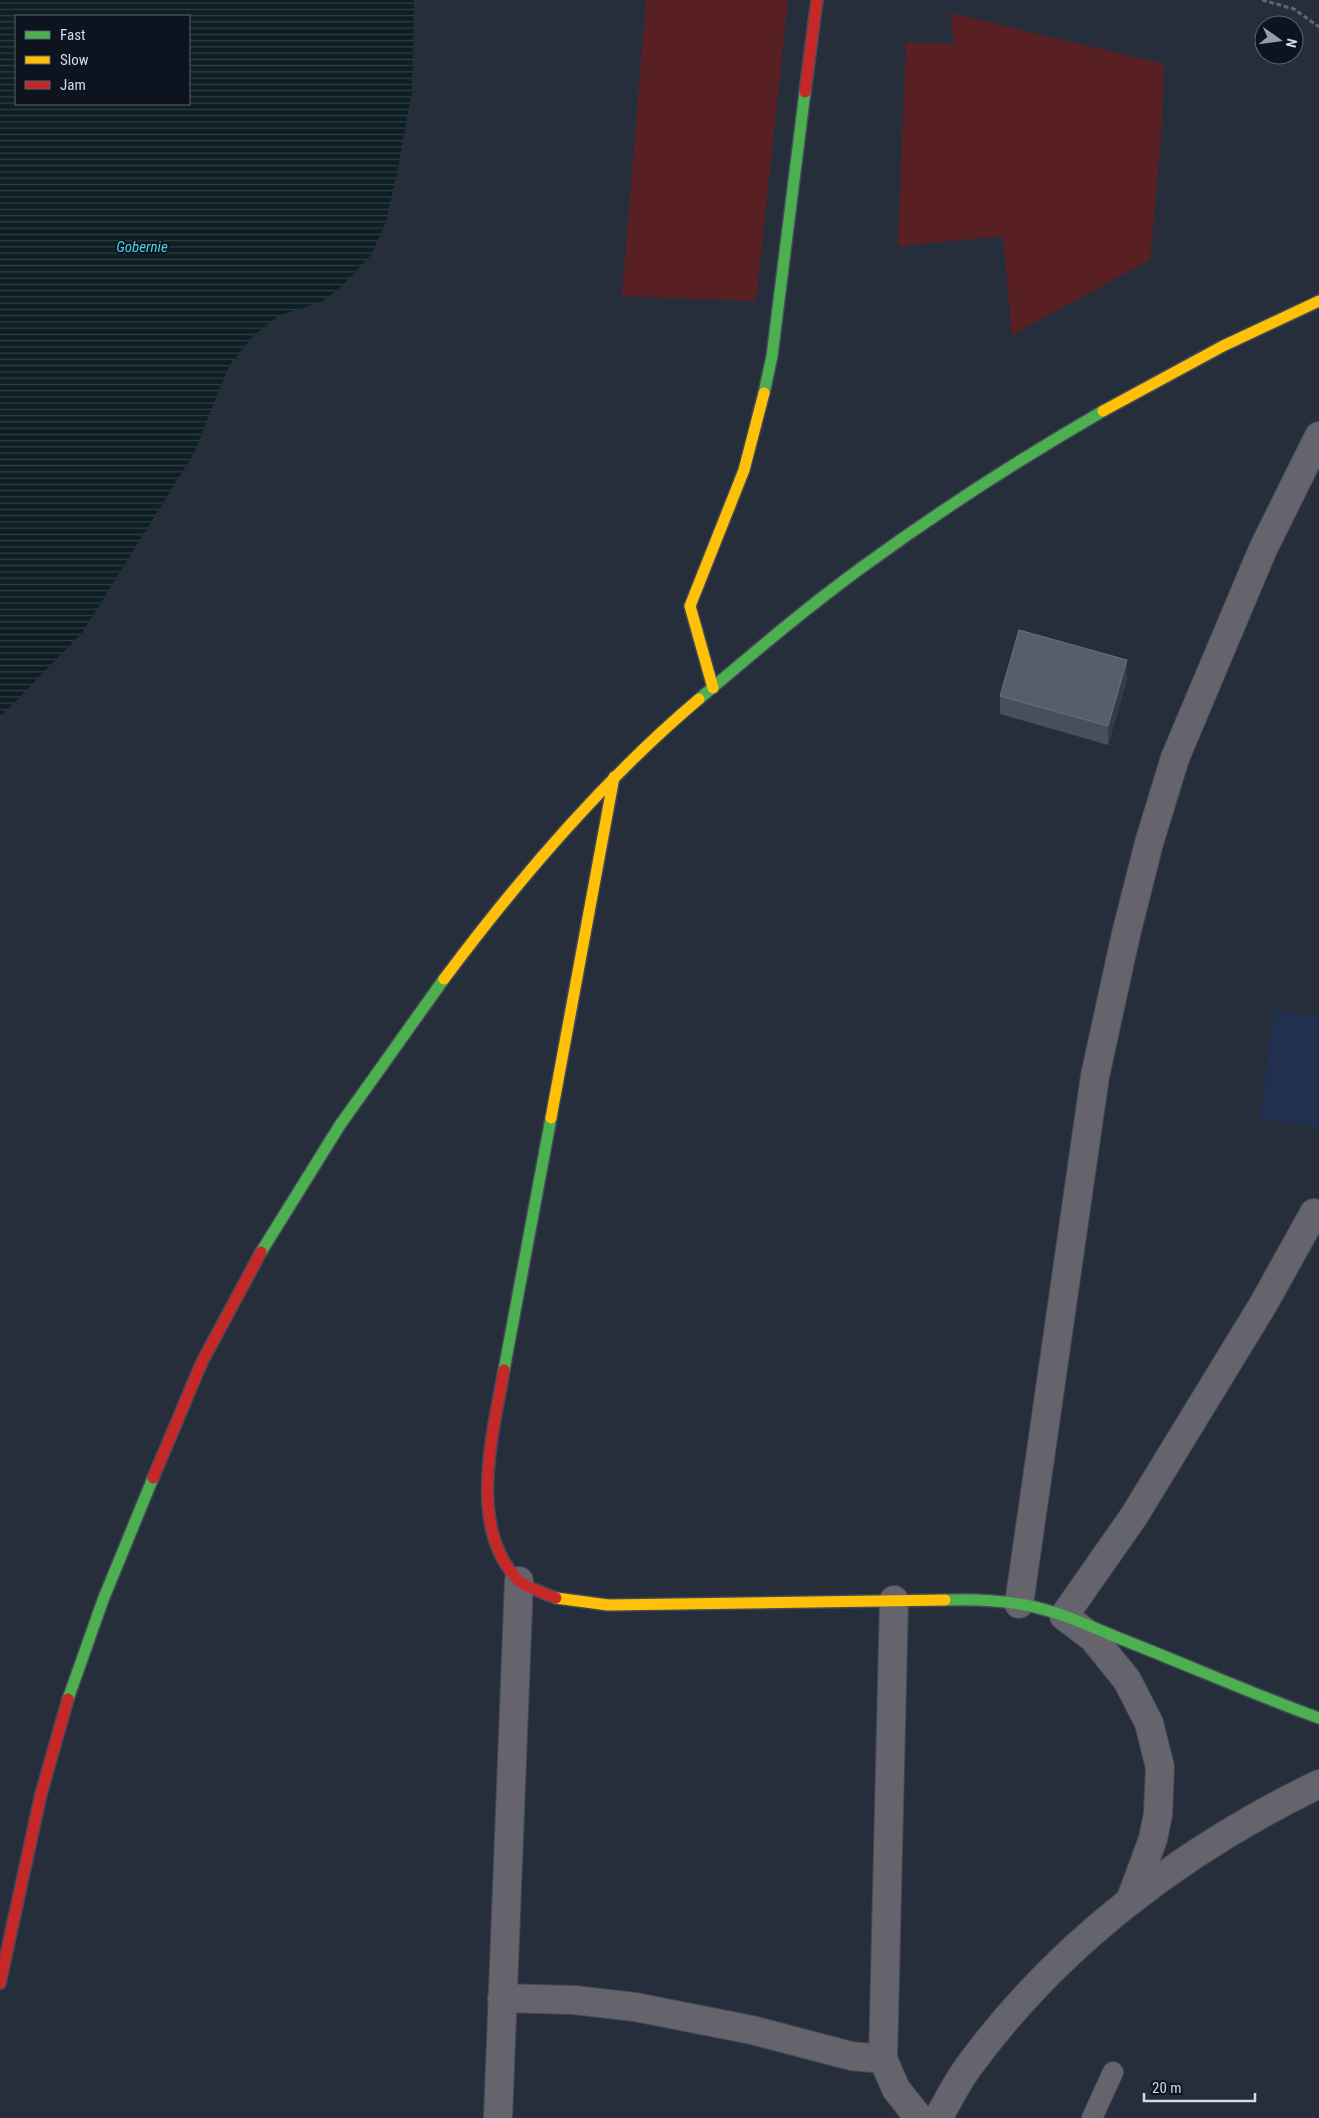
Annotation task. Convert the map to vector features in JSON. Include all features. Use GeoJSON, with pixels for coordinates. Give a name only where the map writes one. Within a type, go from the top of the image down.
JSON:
{"type":"FeatureCollection","features":[{"type":"Feature","properties":{"kind":"street"},"geometry":{"type":"LineString","coordinates":[[713,688],[690,606],[744,470],[760,412],[772,356],[817,0]]}},
{"type":"Feature","properties":{"kind":"street"},"geometry":{"type":"LineString","coordinates":[[0,1983],[26,1863],[61,1722],[95,1620],[206,1351],[276,1225],[358,1100],[453,966],[532,869],[614,777],[713,688],[808,609],[1008,466],[1109,405],[1184,364],[1319,301]]}},
{"type":"Feature","properties":{"kind":"street"},"geometry":{"type":"LineString","coordinates":[[1019,1604],[1096,1076],[1126,934],[1149,843],[1175,758],[1263,549],[1319,436]]}},
{"type":"Feature","properties":{"kind":"street"},"geometry":{"type":"LineString","coordinates":[[614,777],[488,1459],[488,1505],[498,1553],[520,1581],[560,1600],[608,1605],[978,1599],[1019,1604],[1064,1616],[1201,1670],[1256,1696],[1319,1718]]}},
{"type":"Feature","properties":{"kind":"street"},"geometry":{"type":"LineString","coordinates":[[1064,1616],[1134,1516],[1264,1303],[1314,1213]]}},
{"type":"Feature","properties":{"kind":"street"},"geometry":{"type":"LineString","coordinates":[[498,2118],[520,1581]]}},
{"type":"Feature","properties":{"kind":"street"},"geometry":{"type":"LineString","coordinates":[[894,1600],[883,2059],[896,2089],[919,2118]]}},
{"type":"Feature","properties":{"kind":"street"},"geometry":{"type":"LineString","coordinates":[[1064,1616],[1093,1638],[1127,1680],[1149,1723],[1160,1767],[1158,1814],[1153,1839],[1130,1902]]}},
{"type":"Feature","properties":{"kind":"street"},"geometry":{"type":"LineString","coordinates":[[938,2118],[968,2067],[1029,1991],[1100,1925],[1187,1858],[1271,1807],[1319,1784]]}},
{"type":"Feature","properties":{"kind":"street"},"geometry":{"type":"LineString","coordinates":[[502,1998],[574,2000],[635,2007],[752,2030],[851,2056],[883,2059]]}},
{"type":"Feature","properties":{"kind":"lane"},"geometry":{"type":"LineString","coordinates":[[1092,2118],[1113,2072]]}},
{"type":"Feature","properties":{"kind":"path"},"geometry":{"type":"LineString","coordinates":[[1262,0],[1294,9],[1319,28]]}},
{"type":"Feature","properties":{"kind":"shaded area"},"geometry":{"type":"Polygon","coordinates":[[[646,0],[788,0],[756,301],[622,296],[646,0]]]}},
{"type":"Feature","properties":{"kind":"shaded area"},"geometry":{"type":"Polygon","coordinates":[[[950,13],[1164,64],[1161,139],[1150,260],[1012,335],[1003,236],[898,246],[906,42],[954,44],[950,13]]]}},
{"type":"Feature","properties":{"kind":"shaded area"},"geometry":{"type":"Polygon","coordinates":[[[1274,1011],[1319,1017],[1319,1127],[1260,1119],[1274,1011]]]}},
{"type":"Feature","properties":{"kind":"water","name":"Gobernie"},"geometry":{"type":"Polygon","coordinates":[[[0,0],[414,0],[412,92],[386,222],[371,255],[344,284],[322,302],[278,316],[252,337],[229,366],[194,453],[82,633],[0,717],[0,0]]]}},
{"type":"Feature","properties":{"kind":"building"},"geometry":{"type":"Polygon","coordinates":[[[1019,630],[1127,660],[1108,726],[1000,696],[1019,630]]]}},
{"type":"Feature","properties":{"kind":"traffic: fast"},"geometry":{"type":"LineString","coordinates":[[764,393],[772,356],[805,92]]}},
{"type":"Feature","properties":{"kind":"traffic: fast"},"geometry":{"type":"LineString","coordinates":[[699,699],[799,616],[890,547],[980,486],[1103,411]]}},
{"type":"Feature","properties":{"kind":"traffic: fast"},"geometry":{"type":"LineString","coordinates":[[261,1252],[340,1125],[444,979]]}},
{"type":"Feature","properties":{"kind":"traffic: fast"},"geometry":{"type":"LineString","coordinates":[[504,1370],[551,1118]]}},
{"type":"Feature","properties":{"kind":"traffic: fast"},"geometry":{"type":"LineString","coordinates":[[68,1699],[103,1600],[153,1478]]}},
{"type":"Feature","properties":{"kind":"traffic: fast"},"geometry":{"type":"LineString","coordinates":[[945,1600],[1005,1602],[1050,1611],[1319,1718]]}},
{"type":"Feature","properties":{"kind":"traffic: slow"},"geometry":{"type":"LineString","coordinates":[[1103,411],[1223,346],[1319,301]]}},
{"type":"Feature","properties":{"kind":"traffic: slow"},"geometry":{"type":"LineString","coordinates":[[713,688],[690,606],[744,470],[764,393]]}},
{"type":"Feature","properties":{"kind":"traffic: slow"},"geometry":{"type":"LineString","coordinates":[[444,979],[532,868],[564,832],[629,763],[699,699]]}},
{"type":"Feature","properties":{"kind":"traffic: slow"},"geometry":{"type":"LineString","coordinates":[[551,1118],[614,777]]}},
{"type":"Feature","properties":{"kind":"traffic: slow"},"geometry":{"type":"LineString","coordinates":[[556,1598],[608,1605],[945,1600]]}},
{"type":"Feature","properties":{"kind":"traffic: jam"},"geometry":{"type":"LineString","coordinates":[[805,92],[817,0]]}},
{"type":"Feature","properties":{"kind":"traffic: jam"},"geometry":{"type":"LineString","coordinates":[[153,1478],[202,1362],[261,1252]]}},
{"type":"Feature","properties":{"kind":"traffic: jam"},"geometry":{"type":"LineString","coordinates":[[504,1370],[494,1422],[488,1479],[488,1507],[493,1534],[502,1558],[518,1580],[531,1588],[556,1598]]}},
{"type":"Feature","properties":{"kind":"traffic: jam"},"geometry":{"type":"LineString","coordinates":[[0,1983],[41,1794],[68,1699]]}}]}
